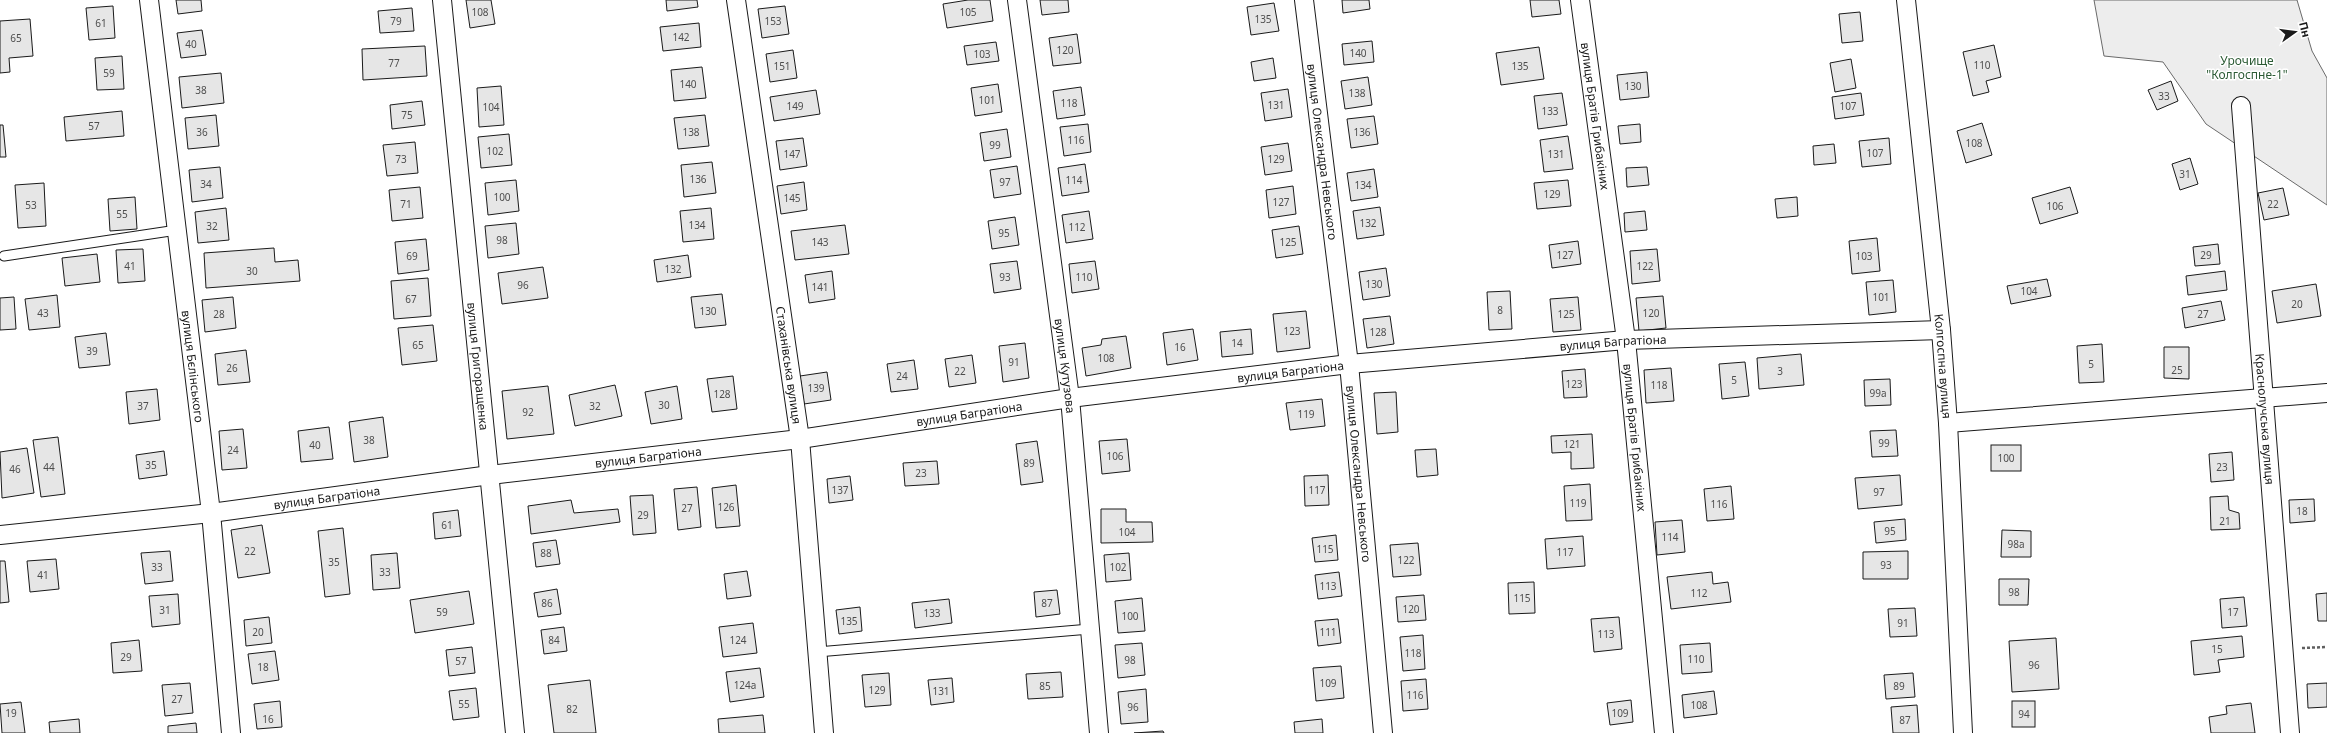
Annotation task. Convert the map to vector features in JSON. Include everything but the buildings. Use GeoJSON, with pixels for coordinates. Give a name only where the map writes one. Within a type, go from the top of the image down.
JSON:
{"type":"FeatureCollection","features":[{"type":"Feature","properties":{"kind":"street","name":"вулиця Бєлінського"},"geometry":{"type":"LineString","coordinates":[[149,0],[211,513],[231,733]]}},
{"type":"Feature","properties":{"kind":"street","name":"вулиця Григоращенка"},"geometry":{"type":"LineString","coordinates":[[442,0],[515,733]]}},
{"type":"Feature","properties":{"kind":"street","name":"Стаханівська вулиця"},"geometry":{"type":"LineString","coordinates":[[736,0],[800,439],[824,733]]}},
{"type":"Feature","properties":{"kind":"street","name":"вулиця Кутузова"},"geometry":{"type":"LineString","coordinates":[[1017,0],[1070,398],[1099,733]]}},
{"type":"Feature","properties":{"kind":"street","name":"вулиця Олександра Невського"},"geometry":{"type":"LineString","coordinates":[[1304,0],[1349,364],[1383,733]]}},
{"type":"Feature","properties":{"kind":"street","name":"вулиця Братів Грибакіних"},"geometry":{"type":"LineString","coordinates":[[1580,0],[1626,340],[1664,733]]}},
{"type":"Feature","properties":{"kind":"street","name":"Колгоспна вулиця"},"geometry":{"type":"LineString","coordinates":[[1906,0],[1941,330],[1948,422],[1963,733]]}},
{"type":"Feature","properties":{"kind":"street","name":"Краснолучська вулиця"},"geometry":{"type":"LineString","coordinates":[[2241,106],[2290,733]]}},
{"type":"Feature","properties":{"kind":"street","name":"вулиця Багратіона"},"geometry":{"type":"LineString","coordinates":[[0,534],[211,513],[490,475],[800,439],[1070,398],[1349,364],[1626,340],[1941,330]]}},
{"type":"Feature","properties":{"kind":"street"},"geometry":{"type":"LineString","coordinates":[[1948,422],[2327,393]]}},
{"type":"Feature","properties":{"kind":"lane"},"geometry":{"type":"LineString","coordinates":[[4,256],[177,230]]}},
{"type":"Feature","properties":{"kind":"lane"},"geometry":{"type":"LineString","coordinates":[[817,652],[1090,629]]}},
{"type":"Feature","properties":{"kind":"path"},"geometry":{"type":"LineString","coordinates":[[2283,649],[2327,647]]}},
{"type":"Feature","properties":{"kind":"green space","name":"Урочище \"Колгоспне-1\""},"geometry":{"type":"Polygon","coordinates":[[[2094,0],[2297,0],[2312,51],[2327,78],[2327,205],[2206,124],[2163,62],[2104,56],[2094,0]]]}}]}
